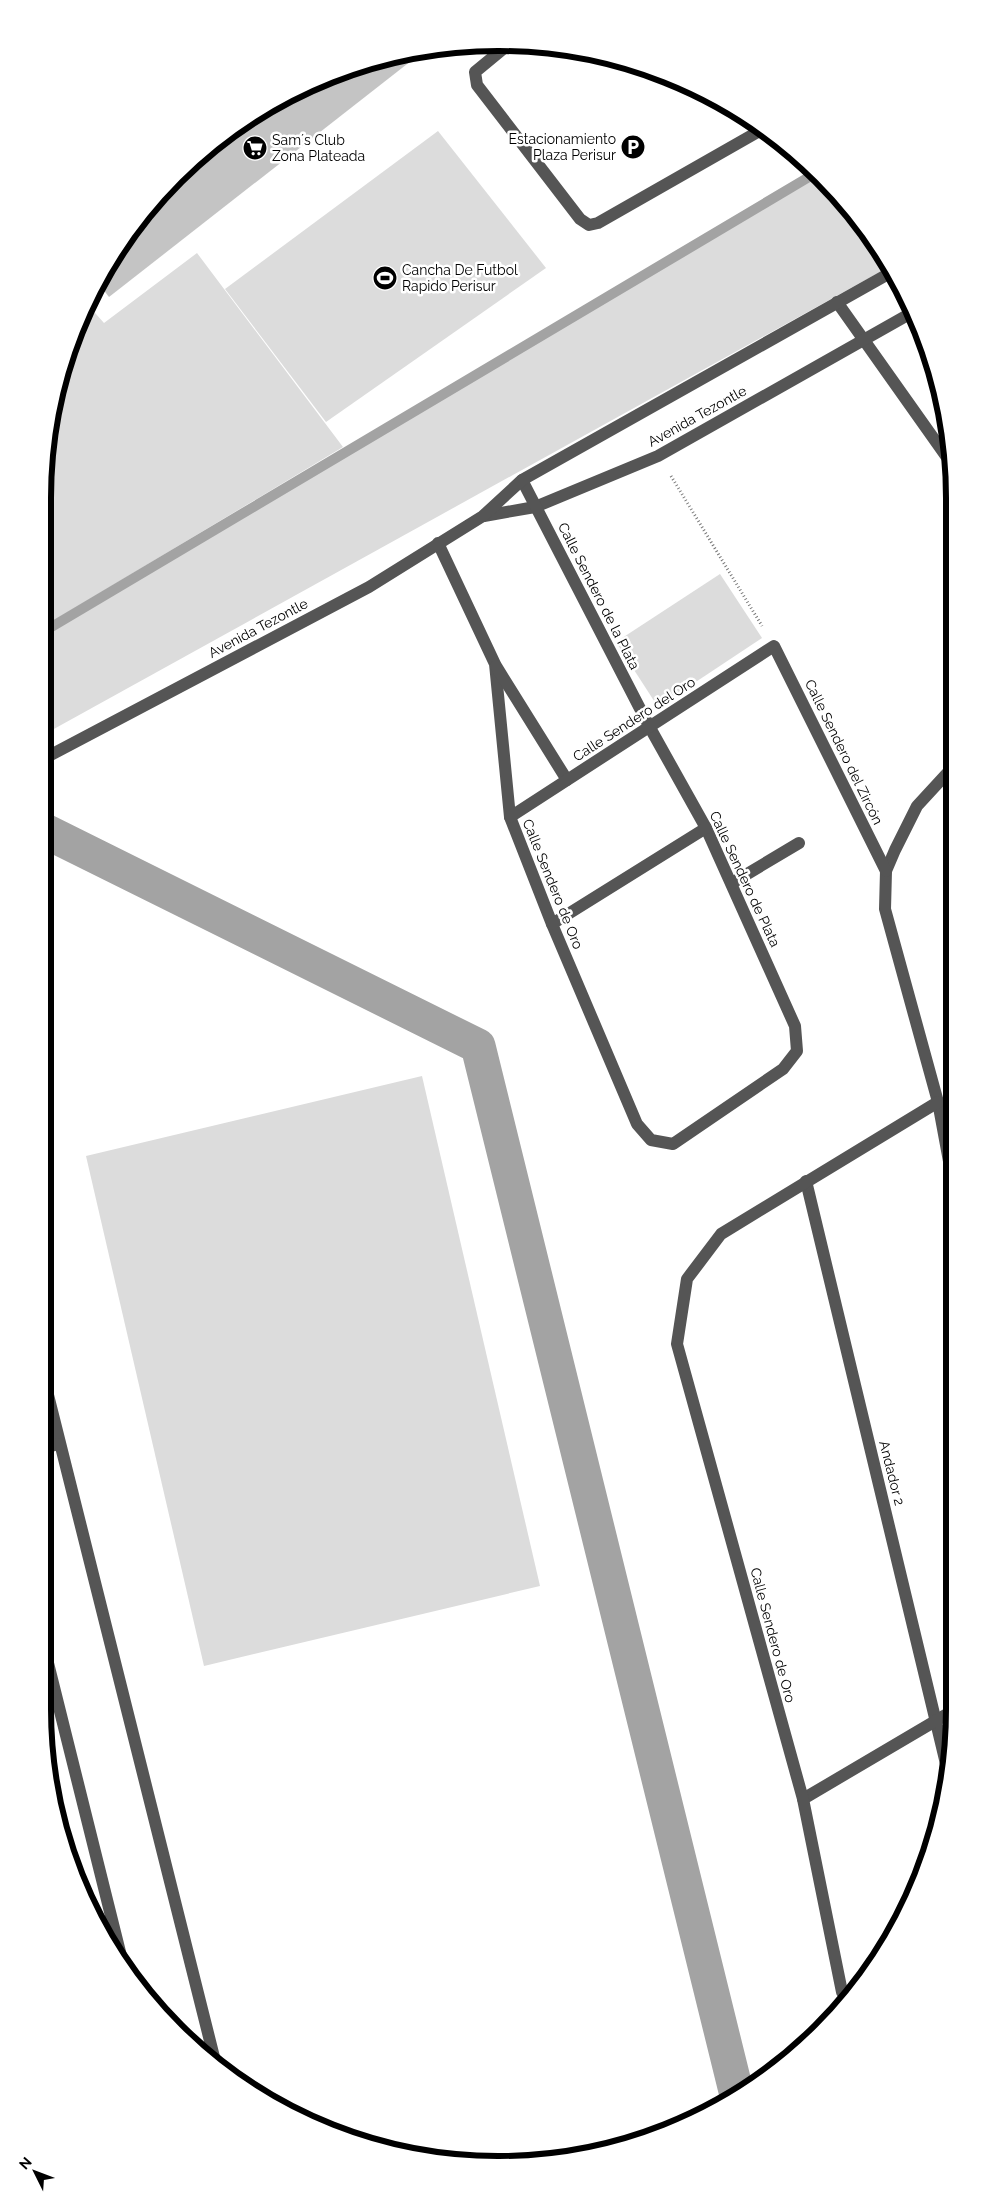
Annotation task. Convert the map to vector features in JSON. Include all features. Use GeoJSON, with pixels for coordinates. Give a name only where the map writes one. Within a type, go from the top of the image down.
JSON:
{"type":"FeatureCollection","features":[{"type":"Feature","properties":{"kind":"street"},"geometry":{"type":"LineString","coordinates":[[500,51],[475,72],[477,85],[580,219],[589,225],[598,223],[756,133]]}},
{"type":"Feature","properties":{"kind":"street","name":"Avenida Tezontle"},"geometry":{"type":"LineString","coordinates":[[51,754],[369,587],[483,516],[522,480],[886,275]]}},
{"type":"Feature","properties":{"kind":"street"},"geometry":{"type":"LineString","coordinates":[[837,302],[943,453]]}},
{"type":"Feature","properties":{"kind":"street","name":"Avenida Tezontle"},"geometry":{"type":"LineString","coordinates":[[483,516],[535,506],[658,456],[907,316]]}},
{"type":"Feature","properties":{"kind":"street","name":"Calle Sendero de la Plata"},"geometry":{"type":"LineString","coordinates":[[522,480],[649,726]]}},
{"type":"Feature","properties":{"kind":"street","name":"Calle Sendero de Oro"},"geometry":{"type":"LineString","coordinates":[[438,543],[495,664],[510,817],[552,924],[638,1124],[651,1140]]}},
{"type":"Feature","properties":{"kind":"street","name":"Calle Sendero del Oro"},"geometry":{"type":"LineString","coordinates":[[510,817],[774,646]]}},
{"type":"Feature","properties":{"kind":"street","name":"Calle Sendero del Zircón"},"geometry":{"type":"LineString","coordinates":[[774,646],[886,871]]}},
{"type":"Feature","properties":{"kind":"street"},"geometry":{"type":"LineString","coordinates":[[495,664],[567,780]]}},
{"type":"Feature","properties":{"kind":"street","name":"Calle Sendero de Plata"},"geometry":{"type":"LineString","coordinates":[[649,726],[706,828],[732,882],[795,1026],[797,1051],[783,1069],[673,1144],[651,1140]]}},
{"type":"Feature","properties":{"kind":"street"},"geometry":{"type":"LineString","coordinates":[[946,775],[917,806],[886,871],[885,909],[938,1102],[946,1145]]}},
{"type":"Feature","properties":{"kind":"street"},"geometry":{"type":"LineString","coordinates":[[552,924],[706,828]]}},
{"type":"Feature","properties":{"kind":"street"},"geometry":{"type":"LineString","coordinates":[[732,882],[799,843]]}},
{"type":"Feature","properties":{"kind":"street"},"geometry":{"type":"LineString","coordinates":[[806,1182],[938,1102]]}},
{"type":"Feature","properties":{"kind":"street","name":"Calle Sendero de Oro"},"geometry":{"type":"LineString","coordinates":[[806,1182],[721,1234],[687,1279],[678,1344],[803,1799],[843,1993]]}},
{"type":"Feature","properties":{"kind":"street","name":"Andador 2"},"geometry":{"type":"LineString","coordinates":[[806,1182],[943,1753]]}},
{"type":"Feature","properties":{"kind":"street"},"geometry":{"type":"LineString","coordinates":[[51,1410],[213,2052]]}},
{"type":"Feature","properties":{"kind":"street"},"geometry":{"type":"LineString","coordinates":[[51,1446],[60,1444]]}},
{"type":"Feature","properties":{"kind":"street"},"geometry":{"type":"LineString","coordinates":[[51,1679],[117,1942]]}},
{"type":"Feature","properties":{"kind":"street"},"geometry":{"type":"LineString","coordinates":[[803,1799],[946,1715]]}},
{"type":"Feature","properties":{"kind":"path"},"geometry":{"type":"LineString","coordinates":[[658,456],[774,646]]}},
{"type":"Feature","properties":{"kind":"shaded area","name":"Cancha De Futbol Rapido Perisur"},"geometry":{"type":"Polygon","coordinates":[[[438,131],[546,268],[326,422],[225,289],[438,131]]]}},
{"type":"Feature","properties":{"kind":"shaded area"},"geometry":{"type":"Polygon","coordinates":[[[809,176],[853,226],[883,270],[51,731],[51,627],[809,176]]]}},
{"type":"Feature","properties":{"kind":"shaded area"},"geometry":{"type":"Polygon","coordinates":[[[197,253],[343,447],[51,622],[52,469],[60,411],[75,355],[93,310],[104,323],[197,253]]]}},
{"type":"Feature","properties":{"kind":"shaded area"},"geometry":{"type":"Polygon","coordinates":[[[720,574],[762,638],[658,707],[616,642],[720,574]]]}},
{"type":"Feature","properties":{"kind":"shaded area"},"geometry":{"type":"Polygon","coordinates":[[[422,1076],[540,1586],[204,1666],[86,1156],[422,1076]]]}},
{"type":"Feature","properties":{"kind":"building","name":"Sam´s Club Zona Plateada"},"geometry":{"type":"Polygon","coordinates":[[[413,60],[109,297],[103,289],[144,226],[182,182],[226,144],[275,111],[327,85],[383,66],[413,60]]]}},
{"type":"Feature","properties":{"kind":"waterway"},"geometry":{"type":"LineString","coordinates":[[51,627],[809,177]]}},
{"type":"Feature","properties":{"kind":"waterway"},"geometry":{"type":"LineString","coordinates":[[51,834],[478,1046],[735,2088]]}},
{"type":"Feature","properties":{"kind":"place","name":"Estacionamiento Plaza Perisur"},"geometry":{"type":"Point","coordinates":[633,147]}},
{"type":"Feature","properties":{"kind":"place","name":"Sam´s Club Zona Plateada"},"geometry":{"type":"Point","coordinates":[255,148]}},
{"type":"Feature","properties":{"kind":"place","name":"Cancha De Futbol Rapido Perisur"},"geometry":{"type":"Point","coordinates":[385,278]}}]}
